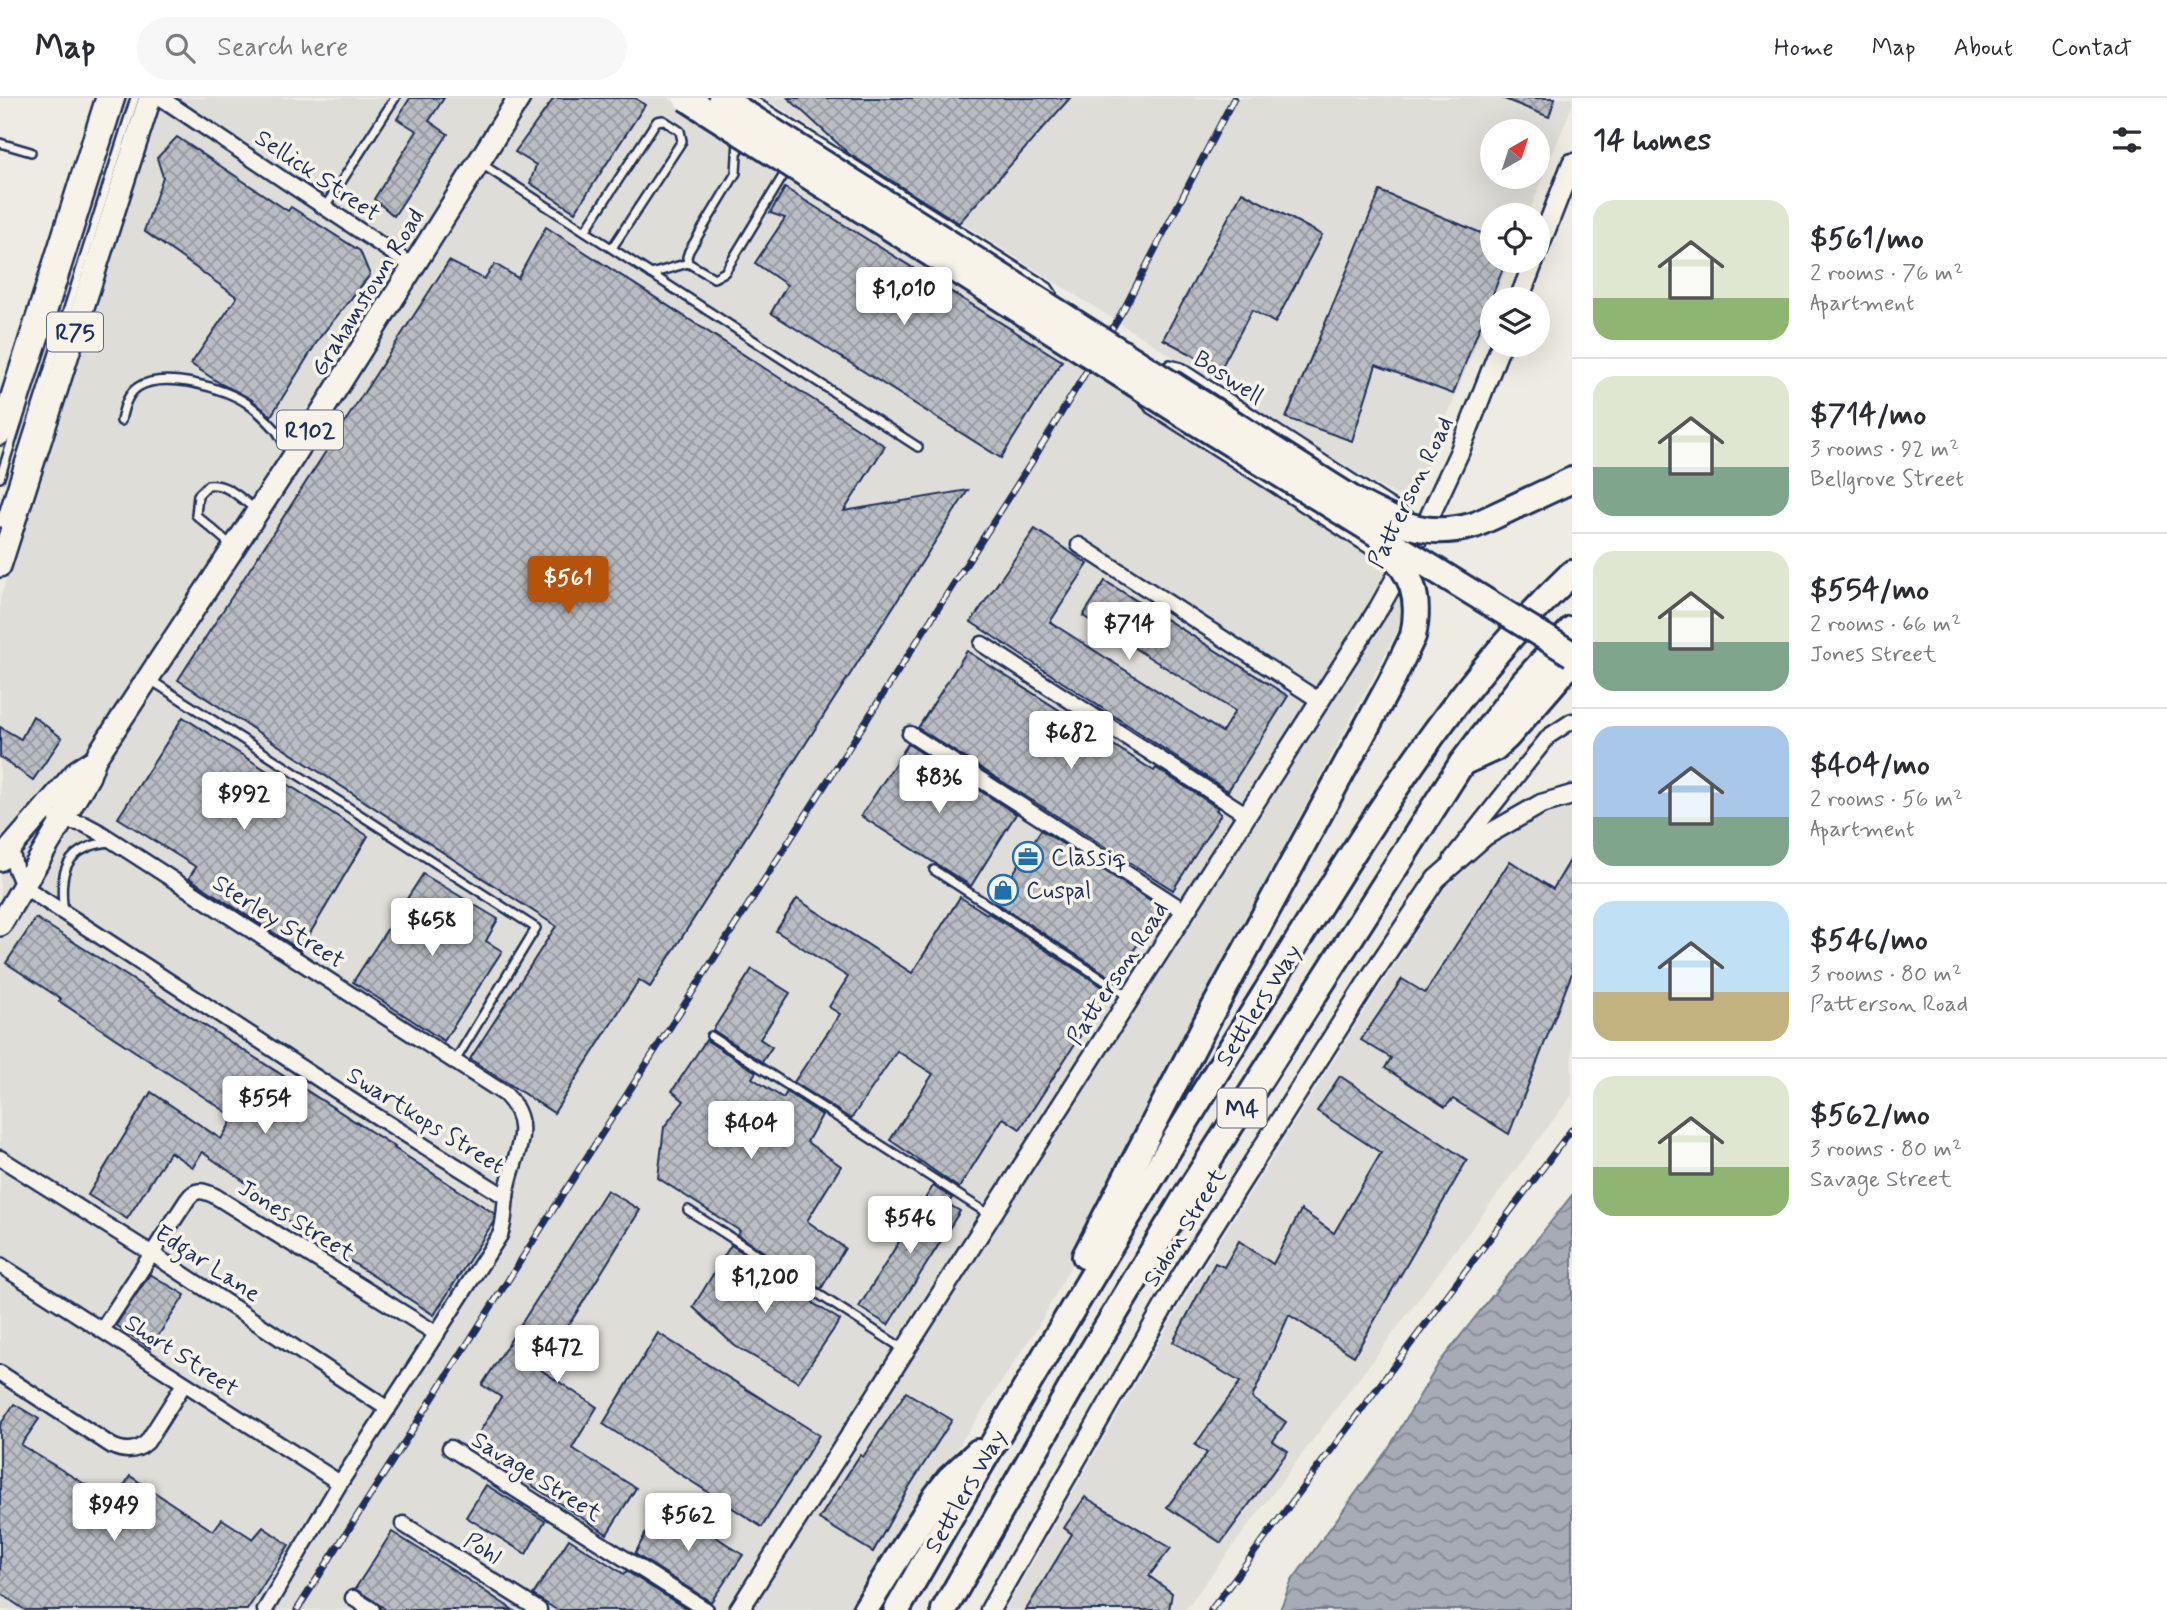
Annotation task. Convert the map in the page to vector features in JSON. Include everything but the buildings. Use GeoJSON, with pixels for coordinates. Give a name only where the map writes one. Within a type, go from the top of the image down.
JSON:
{"type":"FeatureCollection","features":[{"type":"Feature","properties":{"kind":"highway"},"geometry":{"type":"LineString","coordinates":[[686,98],[1308,492],[1572,654]]}},
{"type":"Feature","properties":{"kind":"highway"},"geometry":{"type":"LineString","coordinates":[[721,98],[1363,505],[1419,545],[1572,644]]}},
{"type":"Feature","properties":{"kind":"highway"},"geometry":{"type":"LineString","coordinates":[[1363,505],[1393,521],[1420,530],[1458,530],[1475,525],[1572,480]]}},
{"type":"Feature","properties":{"kind":"highway"},"geometry":{"type":"LineString","coordinates":[[1036,1374],[1040,1334],[1098,1232],[1116,1193],[1391,682],[1413,636],[1416,598],[1410,579],[1402,567],[1374,539],[1308,492]]}},
{"type":"Feature","properties":{"kind":"highway","name":"Settlers Way"},"geometry":{"type":"LineString","coordinates":[[897,1610],[1002,1426],[1036,1374],[1145,1186],[1383,809],[1483,667],[1541,602],[1572,573]]}},
{"type":"Feature","properties":{"kind":"highway","name":"Settlers Way"},"geometry":{"type":"LineString","coordinates":[[944,1610],[1088,1358],[1180,1206],[1462,763],[1522,684],[1572,629]]}},
{"type":"Feature","properties":{"kind":"highway"},"geometry":{"type":"LineString","coordinates":[[1462,763],[1495,748],[1507,737],[1572,662]]}},
{"type":"Feature","properties":{"kind":"highway"},"geometry":{"type":"LineString","coordinates":[[865,1610],[936,1496],[949,1479],[1002,1426]]}},
{"type":"Feature","properties":{"kind":"main road","name":"R75"},"geometry":{"type":"LineString","coordinates":[[0,434],[107,98]]}},
{"type":"Feature","properties":{"kind":"main road","name":"R75"},"geometry":{"type":"LineString","coordinates":[[0,566],[150,98]]}},
{"type":"Feature","properties":{"kind":"main road","name":"Grahamstown Road"},"geometry":{"type":"LineString","coordinates":[[0,925],[89,776],[95,759],[294,456],[519,98]]}},
{"type":"Feature","properties":{"kind":"main road","name":"Grahamstown Road"},"geometry":{"type":"LineString","coordinates":[[5,854],[77,771],[95,759]]}},
{"type":"Feature","properties":{"kind":"street","name":"Sellick Street"},"geometry":{"type":"LineString","coordinates":[[161,98],[415,267]]}},
{"type":"Feature","properties":{"kind":"street"},"geometry":{"type":"LineString","coordinates":[[1550,219],[1572,163]]}},
{"type":"Feature","properties":{"kind":"street","name":"Patterson Road"},"geometry":{"type":"LineString","coordinates":[[739,1610],[1379,608],[1426,524],[1459,453],[1497,357]]}},
{"type":"Feature","properties":{"kind":"street"},"geometry":{"type":"LineString","coordinates":[[1079,545],[1320,701]]}},
{"type":"Feature","properties":{"kind":"street"},"geometry":{"type":"LineString","coordinates":[[982,644],[1247,815]]}},
{"type":"Feature","properties":{"kind":"street","name":"Sidon Street"},"geometry":{"type":"LineString","coordinates":[[990,1610],[1182,1275],[1370,978],[1436,879],[1549,736],[1572,720]]}},
{"type":"Feature","properties":{"kind":"street"},"geometry":{"type":"LineString","coordinates":[[910,734],[1186,912]]}},
{"type":"Feature","properties":{"kind":"street","name":"Sidon Street"},"geometry":{"type":"LineString","coordinates":[[1436,879],[1485,836],[1541,804],[1572,795]]}},
{"type":"Feature","properties":{"kind":"street","name":"Sterley Street"},"geometry":{"type":"LineString","coordinates":[[34,819],[63,818],[84,824],[505,1094],[522,1119],[522,1133],[506,1197]]}},
{"type":"Feature","properties":{"kind":"street"},"geometry":{"type":"LineString","coordinates":[[5,854],[15,867],[23,886]]}},
{"type":"Feature","properties":{"kind":"street","name":"Swartkops Street"},"geometry":{"type":"LineString","coordinates":[[23,886],[360,1106],[506,1197],[504,1224],[500,1235],[340,1483],[265,1610]]}},
{"type":"Feature","properties":{"kind":"street","name":"Edgar Lane"},"geometry":{"type":"LineString","coordinates":[[0,1158],[152,1253],[388,1409]]}},
{"type":"Feature","properties":{"kind":"street","name":"Jones Street"},"geometry":{"type":"LineString","coordinates":[[102,1330],[190,1195],[195,1191],[206,1191],[437,1334]]}},
{"type":"Feature","properties":{"kind":"street","name":"Short Street"},"geometry":{"type":"LineString","coordinates":[[0,1265],[340,1483]]}},
{"type":"Feature","properties":{"kind":"street"},"geometry":{"type":"LineString","coordinates":[[0,1373],[112,1446],[127,1451],[147,1442],[184,1384]]}},
{"type":"Feature","properties":{"kind":"street","name":"Savage Street"},"geometry":{"type":"LineString","coordinates":[[450,1448],[706,1610]]}},
{"type":"Feature","properties":{"kind":"street","name":"Pohl"},"geometry":{"type":"LineString","coordinates":[[403,1524],[539,1610]]}},
{"type":"Feature","properties":{"kind":"street"},"geometry":{"type":"LineString","coordinates":[[353,1598],[372,1610]]}},
{"type":"Feature","properties":{"kind":"lane"},"geometry":{"type":"LineString","coordinates":[[0,478],[121,98]]}},
{"type":"Feature","properties":{"kind":"lane"},"geometry":{"type":"LineString","coordinates":[[0,523],[135,98]]}},
{"type":"Feature","properties":{"kind":"lane"},"geometry":{"type":"LineString","coordinates":[[325,207],[395,98]]}},
{"type":"Feature","properties":{"kind":"lane"},"geometry":{"type":"LineString","coordinates":[[674,98],[1029,327],[1051,296],[1048,287],[750,98]]}},
{"type":"Feature","properties":{"kind":"lane"},"geometry":{"type":"LineString","coordinates":[[585,231],[657,121],[663,120],[680,131],[682,141],[612,248]]}},
{"type":"Feature","properties":{"kind":"lane"},"geometry":{"type":"LineString","coordinates":[[688,263],[689,251],[736,173],[738,139]]}},
{"type":"Feature","properties":{"kind":"lane"},"geometry":{"type":"LineString","coordinates":[[0,143],[31,152]]}},
{"type":"Feature","properties":{"kind":"lane"},"geometry":{"type":"LineString","coordinates":[[479,162],[918,447]]}},
{"type":"Feature","properties":{"kind":"lane"},"geometry":{"type":"LineString","coordinates":[[651,274],[688,263],[714,278],[725,272],[786,171]]}},
{"type":"Feature","properties":{"kind":"lane","name":"Boswell"},"geometry":{"type":"LineString","coordinates":[[1401,570],[1150,409],[1143,403],[1143,395],[1166,365],[1175,365],[1380,498],[1426,524]]}},
{"type":"Feature","properties":{"kind":"lane"},"geometry":{"type":"LineString","coordinates":[[121,421],[132,392],[139,386],[166,380],[186,382],[228,392],[247,403],[273,427],[294,456]]}},
{"type":"Feature","properties":{"kind":"lane"},"geometry":{"type":"LineString","coordinates":[[234,548],[196,515],[198,495],[208,485],[217,484],[258,511]]}},
{"type":"Feature","properties":{"kind":"lane"},"geometry":{"type":"LineString","coordinates":[[149,679],[536,928],[454,1061]]}},
{"type":"Feature","properties":{"kind":"lane"},"geometry":{"type":"LineString","coordinates":[[64,913],[62,879],[69,861],[87,847],[114,842]]}},
{"type":"Feature","properties":{"kind":"lane"},"geometry":{"type":"LineString","coordinates":[[934,870],[1130,998]]}},
{"type":"Feature","properties":{"kind":"lane"},"geometry":{"type":"LineString","coordinates":[[711,1036],[991,1216]]}},
{"type":"Feature","properties":{"kind":"lane"},"geometry":{"type":"LineString","coordinates":[[688,1210],[905,1350]]}},
{"type":"Feature","properties":{"kind":"shaded area"},"geometry":{"type":"Polygon","coordinates":[[[163,98],[668,98],[1067,355],[1292,495],[1377,555],[1405,596],[1407,612],[1217,974],[1038,1327],[849,1610],[0,1610],[0,599],[163,98]]]}},
{"type":"Feature","properties":{"kind":"shaded area"},"geometry":{"type":"Polygon","coordinates":[[[764,98],[1572,98],[1572,106],[1550,160],[1550,119],[1480,119],[1480,189],[1538,189],[1533,203],[1480,203],[1480,273],[1505,273],[1499,287],[1480,287],[1480,335],[1412,503],[1366,479],[764,98]]]}},
{"type":"Feature","properties":{"kind":"shaded area"},"geometry":{"type":"Polygon","coordinates":[[[1572,802],[1572,1095],[1185,1610],[1005,1610],[1192,1285],[1445,888],[1490,847],[1528,819],[1572,802]]]}},
{"type":"Feature","properties":{"kind":"water"},"geometry":{"type":"Polygon","coordinates":[[[1572,1195],[1572,1610],[1280,1610],[1291,1582],[1390,1446],[1439,1363],[1572,1195]]]}},
{"type":"Feature","properties":{"kind":"railway"},"geometry":{"type":"LineString","coordinates":[[297,1610],[1033,460],[1125,307],[1234,98]]}},
{"type":"Feature","properties":{"kind":"railway"},"geometry":{"type":"LineString","coordinates":[[1211,1610],[1572,1129]]}},
{"type":"Feature","properties":{"kind":"place","name":"Classiq"},"geometry":{"type":"Point","coordinates":[1028,857]}},
{"type":"Feature","properties":{"kind":"place","name":"Cuspal"},"geometry":{"type":"Point","coordinates":[1003,890]}}]}
